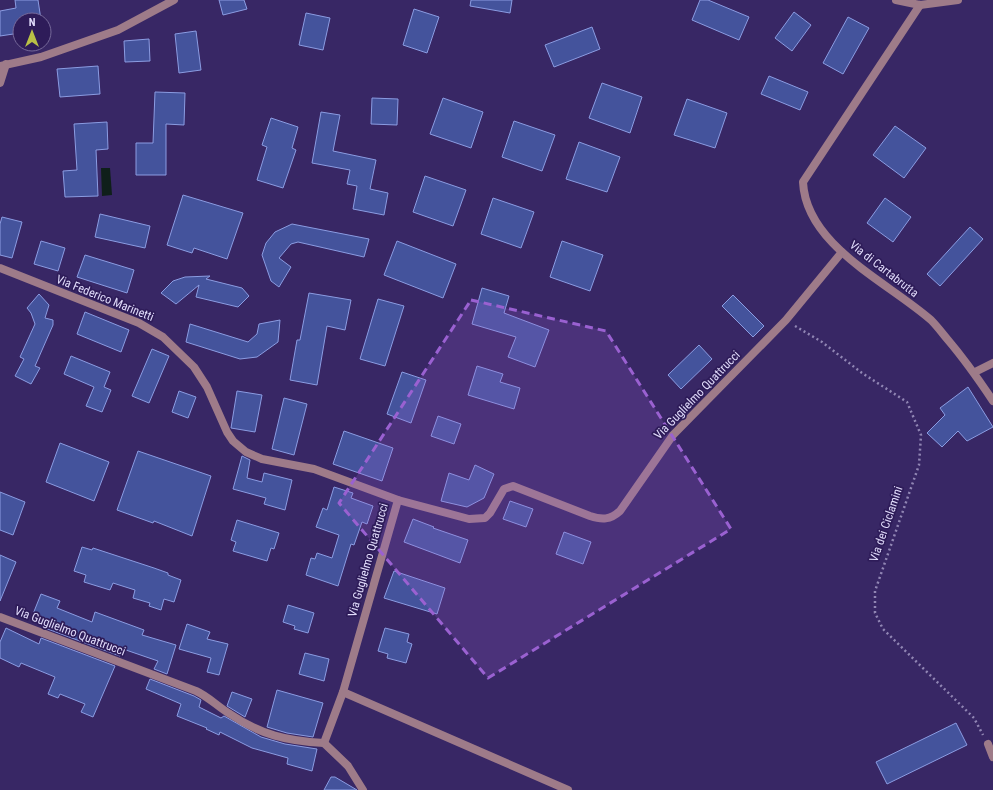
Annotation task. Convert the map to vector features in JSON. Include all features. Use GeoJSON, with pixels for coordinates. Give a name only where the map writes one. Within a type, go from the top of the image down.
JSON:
{"type":"FeatureCollection","features":[{"type":"Feature","properties":{"kind":"street"},"geometry":{"type":"LineString","coordinates":[[0,84],[3,65],[40,57],[118,30],[174,0]]}},
{"type":"Feature","properties":{"kind":"street"},"geometry":{"type":"LineString","coordinates":[[896,0],[920,5],[958,0]]}},
{"type":"Feature","properties":{"kind":"street","name":"Via di Cartabrutta"},"geometry":{"type":"LineString","coordinates":[[920,5],[803,182],[804,196],[815,221],[842,252],[931,320],[975,372],[993,402]]}},
{"type":"Feature","properties":{"kind":"street","name":"Via Guglielmo Quattrucci"},"geometry":{"type":"LineString","coordinates":[[0,618],[196,691],[209,697],[237,719],[270,735],[294,741],[324,743],[343,692],[398,500],[469,519],[481,520],[490,513],[504,489],[513,486],[597,518],[613,517],[623,508],[673,435],[786,320],[842,252]]}},
{"type":"Feature","properties":{"kind":"street","name":"Via Federico Marinetti"},"geometry":{"type":"LineString","coordinates":[[0,268],[139,323],[157,332],[197,371],[207,387],[226,432],[233,441],[246,452],[262,459],[318,470],[398,500]]}},
{"type":"Feature","properties":{"kind":"street"},"geometry":{"type":"LineString","coordinates":[[975,372],[993,363]]}},
{"type":"Feature","properties":{"kind":"street"},"geometry":{"type":"LineString","coordinates":[[343,692],[568,790]]}},
{"type":"Feature","properties":{"kind":"street"},"geometry":{"type":"LineString","coordinates":[[324,743],[348,766],[363,790]]}},
{"type":"Feature","properties":{"kind":"street"},"geometry":{"type":"LineString","coordinates":[[988,744],[993,757]]}},
{"type":"Feature","properties":{"kind":"path","name":"Via dei Ciclamini"},"geometry":{"type":"LineString","coordinates":[[786,320],[822,342],[862,373],[907,402],[921,435],[919,465],[875,591],[875,613],[883,629],[974,718],[988,744]]}},
{"type":"Feature","properties":{"kind":"highlighted area"},"geometry":{"type":"Polygon","coordinates":[[[471,300],[606,331],[731,529],[488,678],[339,503],[471,300]]]}},
{"type":"Feature","properties":{"kind":"shaded area"},"geometry":{"type":"Polygon","coordinates":[[[101,168],[110,168],[112,195],[102,196],[101,168]]]}},
{"type":"Feature","properties":{"kind":"building"},"geometry":{"type":"Polygon","coordinates":[[[15,0],[38,0],[40,12],[12,12],[12,34],[0,36],[0,11],[16,8],[15,0]]]}},
{"type":"Feature","properties":{"kind":"building"},"geometry":{"type":"Polygon","coordinates":[[[219,0],[244,0],[247,9],[223,15],[219,0]]]}},
{"type":"Feature","properties":{"kind":"building"},"geometry":{"type":"Polygon","coordinates":[[[471,0],[512,0],[510,13],[470,6],[471,0]]]}},
{"type":"Feature","properties":{"kind":"building"},"geometry":{"type":"Polygon","coordinates":[[[700,0],[708,0],[749,17],[739,40],[692,20],[700,0]]]}},
{"type":"Feature","properties":{"kind":"building"},"geometry":{"type":"Polygon","coordinates":[[[414,9],[439,17],[427,53],[403,45],[414,9]]]}},
{"type":"Feature","properties":{"kind":"building"},"geometry":{"type":"Polygon","coordinates":[[[794,12],[811,25],[792,51],[775,38],[794,12]]]}},
{"type":"Feature","properties":{"kind":"building"},"geometry":{"type":"Polygon","coordinates":[[[306,13],[330,18],[323,50],[299,45],[306,13]]]}},
{"type":"Feature","properties":{"kind":"building"},"geometry":{"type":"Polygon","coordinates":[[[848,17],[869,28],[843,74],[823,63],[848,17]]]}},
{"type":"Feature","properties":{"kind":"building"},"geometry":{"type":"Polygon","coordinates":[[[592,27],[600,49],[554,67],[545,45],[592,27]]]}},
{"type":"Feature","properties":{"kind":"building"},"geometry":{"type":"Polygon","coordinates":[[[196,31],[201,70],[179,73],[175,34],[196,31]]]}},
{"type":"Feature","properties":{"kind":"building"},"geometry":{"type":"Polygon","coordinates":[[[149,39],[150,61],[125,62],[124,41],[149,39]]]}},
{"type":"Feature","properties":{"kind":"building"},"geometry":{"type":"Polygon","coordinates":[[[98,66],[100,94],[60,97],[57,69],[98,66]]]}},
{"type":"Feature","properties":{"kind":"building"},"geometry":{"type":"Polygon","coordinates":[[[769,76],[808,92],[800,110],[761,94],[769,76]]]}},
{"type":"Feature","properties":{"kind":"building"},"geometry":{"type":"Polygon","coordinates":[[[602,83],[642,97],[630,133],[589,118],[602,83]]]}},
{"type":"Feature","properties":{"kind":"building"},"geometry":{"type":"Polygon","coordinates":[[[155,92],[185,93],[184,125],[166,124],[166,175],[136,175],[136,143],[153,143],[155,92]]]}},
{"type":"Feature","properties":{"kind":"building"},"geometry":{"type":"Polygon","coordinates":[[[372,98],[398,99],[397,125],[371,124],[372,98]]]}},
{"type":"Feature","properties":{"kind":"building"},"geometry":{"type":"Polygon","coordinates":[[[443,98],[483,112],[471,148],[430,134],[443,98]]]}},
{"type":"Feature","properties":{"kind":"building"},"geometry":{"type":"Polygon","coordinates":[[[687,99],[727,113],[715,148],[674,135],[687,99]]]}},
{"type":"Feature","properties":{"kind":"building"},"geometry":{"type":"Polygon","coordinates":[[[321,112],[340,115],[333,151],[376,160],[370,189],[388,193],[384,215],[353,209],[357,186],[347,184],[350,170],[312,163],[321,112]]]}},
{"type":"Feature","properties":{"kind":"building"},"geometry":{"type":"Polygon","coordinates":[[[271,118],[298,127],[292,148],[296,150],[283,188],[257,180],[267,147],[262,145],[271,118]]]}},
{"type":"Feature","properties":{"kind":"building"},"geometry":{"type":"Polygon","coordinates":[[[514,121],[555,135],[542,171],[502,157],[514,121]]]}},
{"type":"Feature","properties":{"kind":"building"},"geometry":{"type":"Polygon","coordinates":[[[107,122],[108,149],[96,150],[98,196],[65,197],[63,171],[77,170],[74,124],[107,122]]]}},
{"type":"Feature","properties":{"kind":"building"},"geometry":{"type":"Polygon","coordinates":[[[895,126],[926,148],[904,178],[873,155],[895,126]]]}},
{"type":"Feature","properties":{"kind":"building"},"geometry":{"type":"Polygon","coordinates":[[[579,142],[620,157],[607,192],[566,179],[579,142]]]}},
{"type":"Feature","properties":{"kind":"building"},"geometry":{"type":"Polygon","coordinates":[[[425,176],[466,190],[453,226],[413,212],[425,176]]]}},
{"type":"Feature","properties":{"kind":"building"},"geometry":{"type":"Polygon","coordinates":[[[183,195],[243,213],[227,259],[194,248],[192,253],[167,245],[183,195]]]}},
{"type":"Feature","properties":{"kind":"building"},"geometry":{"type":"Polygon","coordinates":[[[493,198],[534,212],[521,248],[481,234],[493,198]]]}},
{"type":"Feature","properties":{"kind":"building"},"geometry":{"type":"Polygon","coordinates":[[[885,198],[911,217],[893,242],[867,223],[885,198]]]}},
{"type":"Feature","properties":{"kind":"building"},"geometry":{"type":"Polygon","coordinates":[[[100,214],[150,226],[145,248],[95,237],[100,214]]]}},
{"type":"Feature","properties":{"kind":"building"},"geometry":{"type":"Polygon","coordinates":[[[2,217],[22,222],[12,258],[0,255],[0,224],[2,217]]]}},
{"type":"Feature","properties":{"kind":"building"},"geometry":{"type":"Polygon","coordinates":[[[292,224],[369,239],[364,257],[298,242],[291,244],[279,258],[291,267],[279,287],[271,281],[262,255],[266,243],[275,232],[292,224]]]}},
{"type":"Feature","properties":{"kind":"building"},"geometry":{"type":"Polygon","coordinates":[[[970,227],[983,239],[940,286],[927,274],[970,227]]]}},
{"type":"Feature","properties":{"kind":"building"},"geometry":{"type":"Polygon","coordinates":[[[41,241],[65,248],[58,271],[34,264],[41,241]]]}},
{"type":"Feature","properties":{"kind":"building"},"geometry":{"type":"Polygon","coordinates":[[[397,241],[456,264],[443,298],[384,275],[397,241]]]}},
{"type":"Feature","properties":{"kind":"building"},"geometry":{"type":"Polygon","coordinates":[[[562,241],[603,255],[590,291],[550,277],[562,241]]]}},
{"type":"Feature","properties":{"kind":"building"},"geometry":{"type":"Polygon","coordinates":[[[85,255],[134,270],[127,293],[77,277],[85,255]]]}},
{"type":"Feature","properties":{"kind":"building"},"geometry":{"type":"Polygon","coordinates":[[[210,276],[206,279],[242,288],[249,296],[238,307],[196,297],[199,285],[176,304],[161,293],[173,281],[185,277],[210,276]]]}},
{"type":"Feature","properties":{"kind":"building"},"geometry":{"type":"Polygon","coordinates":[[[482,288],[509,296],[504,313],[549,330],[535,367],[508,357],[516,337],[472,324],[482,288]]]}},
{"type":"Feature","properties":{"kind":"building"},"geometry":{"type":"Polygon","coordinates":[[[309,293],[351,300],[345,330],[327,326],[317,385],[290,380],[297,340],[300,340],[309,293]]]}},
{"type":"Feature","properties":{"kind":"building"},"geometry":{"type":"Polygon","coordinates":[[[39,294],[49,305],[45,318],[53,320],[53,325],[35,366],[40,368],[31,384],[15,376],[24,359],[20,357],[35,324],[31,313],[27,308],[39,294]]]}},
{"type":"Feature","properties":{"kind":"building"},"geometry":{"type":"Polygon","coordinates":[[[733,295],[764,326],[753,337],[722,306],[733,295]]]}},
{"type":"Feature","properties":{"kind":"building"},"geometry":{"type":"Polygon","coordinates":[[[378,299],[404,306],[385,366],[360,359],[378,299]]]}},
{"type":"Feature","properties":{"kind":"building"},"geometry":{"type":"Polygon","coordinates":[[[85,312],[129,330],[121,352],[77,334],[85,312]]]}},
{"type":"Feature","properties":{"kind":"building"},"geometry":{"type":"Polygon","coordinates":[[[280,320],[278,342],[257,357],[240,359],[186,342],[190,324],[248,342],[257,334],[259,324],[280,320]]]}},
{"type":"Feature","properties":{"kind":"building"},"geometry":{"type":"Polygon","coordinates":[[[699,345],[712,359],[681,389],[668,375],[699,345]]]}},
{"type":"Feature","properties":{"kind":"building"},"geometry":{"type":"Polygon","coordinates":[[[152,349],[169,356],[149,403],[132,396],[152,349]]]}},
{"type":"Feature","properties":{"kind":"building"},"geometry":{"type":"Polygon","coordinates":[[[71,356],[110,372],[104,387],[111,390],[102,412],[86,406],[94,387],[64,374],[71,356]]]}},
{"type":"Feature","properties":{"kind":"building"},"geometry":{"type":"Polygon","coordinates":[[[477,366],[503,374],[500,382],[520,388],[514,409],[468,395],[477,366]]]}},
{"type":"Feature","properties":{"kind":"building"},"geometry":{"type":"Polygon","coordinates":[[[402,372],[426,380],[411,423],[387,414],[402,372]]]}},
{"type":"Feature","properties":{"kind":"building"},"geometry":{"type":"Polygon","coordinates":[[[968,387],[993,427],[967,441],[958,431],[942,447],[927,433],[945,415],[940,408],[968,387]]]}},
{"type":"Feature","properties":{"kind":"building"},"geometry":{"type":"Polygon","coordinates":[[[179,391],[196,397],[188,418],[172,412],[179,391]]]}},
{"type":"Feature","properties":{"kind":"building"},"geometry":{"type":"Polygon","coordinates":[[[237,391],[262,395],[255,432],[231,428],[237,391]]]}},
{"type":"Feature","properties":{"kind":"building"},"geometry":{"type":"Polygon","coordinates":[[[284,398],[307,404],[294,455],[272,449],[284,398]]]}},
{"type":"Feature","properties":{"kind":"building"},"geometry":{"type":"Polygon","coordinates":[[[438,416],[461,424],[454,444],[431,436],[438,416]]]}},
{"type":"Feature","properties":{"kind":"building"},"geometry":{"type":"Polygon","coordinates":[[[344,431],[393,448],[382,481],[333,464],[344,431]]]}},
{"type":"Feature","properties":{"kind":"building"},"geometry":{"type":"Polygon","coordinates":[[[60,443],[109,462],[94,501],[46,482],[60,443]]]}},
{"type":"Feature","properties":{"kind":"building"},"geometry":{"type":"Polygon","coordinates":[[[138,451],[211,476],[192,536],[154,521],[153,523],[117,510],[138,451]]]}},
{"type":"Feature","properties":{"kind":"building"},"geometry":{"type":"Polygon","coordinates":[[[242,456],[250,460],[247,478],[262,482],[264,473],[292,480],[285,510],[264,504],[266,498],[233,489],[242,456]]]}},
{"type":"Feature","properties":{"kind":"building"},"geometry":{"type":"Polygon","coordinates":[[[475,465],[494,474],[484,498],[467,507],[441,501],[449,473],[469,480],[475,465]]]}},
{"type":"Feature","properties":{"kind":"building"},"geometry":{"type":"Polygon","coordinates":[[[334,487],[353,493],[351,498],[373,506],[367,524],[362,522],[354,545],[351,544],[338,586],[306,575],[311,558],[315,559],[317,553],[332,558],[339,535],[316,527],[323,508],[327,510],[334,487]]]}},
{"type":"Feature","properties":{"kind":"building"},"geometry":{"type":"Polygon","coordinates":[[[0,492],[25,502],[13,535],[0,530],[0,492]]]}},
{"type":"Feature","properties":{"kind":"building"},"geometry":{"type":"Polygon","coordinates":[[[510,501],[533,509],[526,527],[503,519],[510,501]]]}},
{"type":"Feature","properties":{"kind":"building"},"geometry":{"type":"Polygon","coordinates":[[[413,519],[434,527],[433,528],[468,540],[460,563],[404,542],[413,519]]]}},
{"type":"Feature","properties":{"kind":"building"},"geometry":{"type":"Polygon","coordinates":[[[237,520],[279,533],[274,549],[271,548],[267,561],[233,551],[236,542],[231,540],[237,520]]]}},
{"type":"Feature","properties":{"kind":"building"},"geometry":{"type":"Polygon","coordinates":[[[564,532],[591,542],[583,564],[556,554],[564,532]]]}},
{"type":"Feature","properties":{"kind":"building"},"geometry":{"type":"Polygon","coordinates":[[[82,547],[92,550],[93,548],[154,568],[181,580],[174,602],[164,599],[161,610],[149,606],[150,603],[133,598],[135,590],[113,583],[110,590],[84,582],[86,575],[74,571],[82,547]]]}},
{"type":"Feature","properties":{"kind":"building"},"geometry":{"type":"Polygon","coordinates":[[[0,555],[16,562],[0,601],[0,555]]]}},
{"type":"Feature","properties":{"kind":"building"},"geometry":{"type":"Polygon","coordinates":[[[394,571],[445,588],[437,614],[384,598],[394,571]]]}},
{"type":"Feature","properties":{"kind":"building"},"geometry":{"type":"Polygon","coordinates":[[[41,594],[60,601],[57,608],[92,622],[95,612],[144,630],[142,635],[176,645],[167,674],[154,669],[158,661],[123,649],[120,656],[45,628],[48,620],[33,614],[41,594]]]}},
{"type":"Feature","properties":{"kind":"building"},"geometry":{"type":"Polygon","coordinates":[[[288,605],[314,613],[308,633],[294,629],[295,626],[283,622],[288,605]]]}},
{"type":"Feature","properties":{"kind":"building"},"geometry":{"type":"Polygon","coordinates":[[[187,624],[210,632],[207,639],[228,644],[219,675],[207,672],[211,658],[179,649],[187,624]]]}},
{"type":"Feature","properties":{"kind":"building"},"geometry":{"type":"Polygon","coordinates":[[[6,628],[39,644],[41,638],[115,666],[93,717],[81,712],[85,704],[60,694],[58,698],[48,694],[55,677],[21,663],[19,667],[0,658],[0,642],[6,628]]]}},
{"type":"Feature","properties":{"kind":"building"},"geometry":{"type":"Polygon","coordinates":[[[385,628],[409,634],[407,642],[412,644],[406,663],[387,658],[388,654],[378,651],[385,628]]]}},
{"type":"Feature","properties":{"kind":"building"},"geometry":{"type":"Polygon","coordinates":[[[305,653],[329,659],[324,681],[299,674],[305,653]]]}},
{"type":"Feature","properties":{"kind":"building"},"geometry":{"type":"Polygon","coordinates":[[[150,679],[194,696],[201,700],[199,707],[221,718],[224,716],[261,737],[285,744],[317,749],[312,771],[287,764],[288,758],[252,748],[220,732],[219,735],[206,729],[207,728],[177,716],[181,704],[146,689],[150,679]]]}},
{"type":"Feature","properties":{"kind":"building"},"geometry":{"type":"Polygon","coordinates":[[[277,690],[323,703],[313,737],[287,733],[267,727],[277,690]]]}},
{"type":"Feature","properties":{"kind":"building"},"geometry":{"type":"Polygon","coordinates":[[[232,692],[252,699],[245,717],[227,706],[232,692]]]}},
{"type":"Feature","properties":{"kind":"building"},"geometry":{"type":"Polygon","coordinates":[[[956,723],[967,745],[887,784],[876,762],[956,723]]]}},
{"type":"Feature","properties":{"kind":"building"},"geometry":{"type":"Polygon","coordinates":[[[331,777],[335,777],[357,790],[324,790],[331,777]]]}}]}
